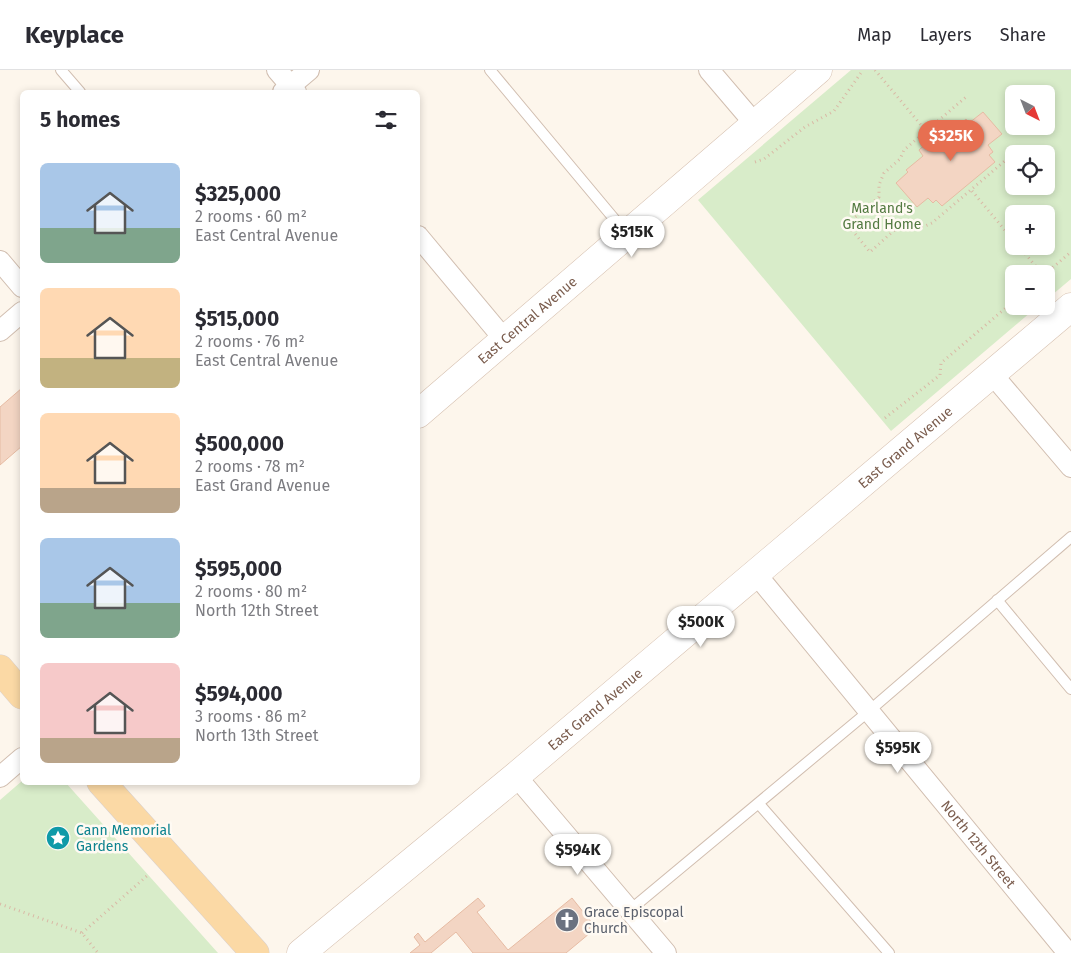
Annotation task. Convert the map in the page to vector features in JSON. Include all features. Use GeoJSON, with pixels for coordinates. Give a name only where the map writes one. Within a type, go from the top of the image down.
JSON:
{"type":"FeatureCollection","features":[{"type":"Feature","properties":{"kind":"main road","name":"East Central Avenue"},"geometry":{"type":"LineString","coordinates":[[420,412],[818,70]]}},
{"type":"Feature","properties":{"kind":"main road","name":"East Grand Avenue"},"geometry":{"type":"LineString","coordinates":[[300,953],[516,776],[992,374],[1062,298]]}},
{"type":"Feature","properties":{"kind":"main road"},"geometry":{"type":"LineString","coordinates":[[0,669],[20,693]]}},
{"type":"Feature","properties":{"kind":"main road"},"geometry":{"type":"LineString","coordinates":[[104,785],[255,953]]}},
{"type":"Feature","properties":{"kind":"street"},"geometry":{"type":"LineString","coordinates":[[277,70],[290,90],[309,70]]}},
{"type":"Feature","properties":{"kind":"street"},"geometry":{"type":"LineString","coordinates":[[708,70],[755,124]]}},
{"type":"Feature","properties":{"kind":"street"},"geometry":{"type":"LineString","coordinates":[[420,238],[504,339]]}},
{"type":"Feature","properties":{"kind":"street"},"geometry":{"type":"LineString","coordinates":[[0,261],[20,285]]}},
{"type":"Feature","properties":{"kind":"street"},"geometry":{"type":"LineString","coordinates":[[0,331],[20,314]]}},
{"type":"Feature","properties":{"kind":"street"},"geometry":{"type":"LineString","coordinates":[[992,374],[1071,467]]}},
{"type":"Feature","properties":{"kind":"street","name":"North 12th Street"},"geometry":{"type":"LineString","coordinates":[[756,574],[1068,953]]}},
{"type":"Feature","properties":{"kind":"street"},"geometry":{"type":"LineString","coordinates":[[0,778],[20,760]]}},
{"type":"Feature","properties":{"kind":"street"},"geometry":{"type":"LineString","coordinates":[[516,776],[630,910],[663,952]]}},
{"type":"Feature","properties":{"kind":"lane"},"geometry":{"type":"LineString","coordinates":[[61,70],[78,90]]}},
{"type":"Feature","properties":{"kind":"lane"},"geometry":{"type":"LineString","coordinates":[[490,70],[627,234]]}},
{"type":"Feature","properties":{"kind":"lane"},"geometry":{"type":"LineString","coordinates":[[630,910],[869,711],[1071,537]]}},
{"type":"Feature","properties":{"kind":"lane"},"geometry":{"type":"LineString","coordinates":[[997,600],[1071,689]]}},
{"type":"Feature","properties":{"kind":"lane"},"geometry":{"type":"LineString","coordinates":[[758,804],[889,953]]}},
{"type":"Feature","properties":{"kind":"path"},"geometry":{"type":"LineString","coordinates":[[754,162],[764,159],[805,127],[834,110],[863,70]]}},
{"type":"Feature","properties":{"kind":"path"},"geometry":{"type":"LineString","coordinates":[[875,70],[926,131]]}},
{"type":"Feature","properties":{"kind":"path"},"geometry":{"type":"LineString","coordinates":[[966,97],[904,150],[900,159],[884,173],[879,185],[879,197],[847,224],[870,252],[899,226],[923,227],[932,223],[1005,161]]}},
{"type":"Feature","properties":{"kind":"path"},"geometry":{"type":"LineString","coordinates":[[972,190],[1005,229]]}},
{"type":"Feature","properties":{"kind":"path"},"geometry":{"type":"LineString","coordinates":[[1054,265],[1071,252]]}},
{"type":"Feature","properties":{"kind":"path"},"geometry":{"type":"LineString","coordinates":[[1026,255],[1035,265]]}},
{"type":"Feature","properties":{"kind":"path"},"geometry":{"type":"LineString","coordinates":[[885,418],[940,375],[941,363],[1005,309]]}},
{"type":"Feature","properties":{"kind":"path"},"geometry":{"type":"LineString","coordinates":[[82,933],[148,875]]}},
{"type":"Feature","properties":{"kind":"path"},"geometry":{"type":"LineString","coordinates":[[0,904],[82,933],[98,953]]}},
{"type":"Feature","properties":{"kind":"green space","name":"Marland's Grand Home"},"geometry":{"type":"Polygon","coordinates":[[[851,70],[1071,70],[1071,279],[1055,292],[1055,265],[1005,265],[1005,315],[1027,315],[891,431],[698,200],[851,70]]]}},
{"type":"Feature","properties":{"kind":"green space","name":"Cann Memorial Gardens"},"geometry":{"type":"Polygon","coordinates":[[[20,783],[20,785],[68,785],[218,953],[0,953],[0,800],[20,783]]]}},
{"type":"Feature","properties":{"kind":"building"},"geometry":{"type":"Polygon","coordinates":[[[983,112],[1002,134],[988,145],[993,152],[989,155],[995,162],[942,206],[936,200],[933,203],[928,198],[917,207],[896,183],[908,172],[906,170],[923,156],[919,150],[944,128],[949,134],[966,119],[969,123],[983,112]]]}},
{"type":"Feature","properties":{"kind":"building"},"geometry":{"type":"Polygon","coordinates":[[[20,390],[20,448],[0,465],[0,407],[20,390]]]}},
{"type":"Feature","properties":{"kind":"building","name":"Grace Episcopal Church"},"geometry":{"type":"Polygon","coordinates":[[[478,898],[485,906],[477,912],[508,950],[572,898],[596,928],[566,953],[473,953],[456,932],[431,953],[410,953],[420,945],[414,937],[418,933],[425,942],[478,898]]]}},
{"type":"Feature","properties":{"kind":"place","name":"Cann Memorial Gardens"},"geometry":{"type":"Point","coordinates":[58,838]}},
{"type":"Feature","properties":{"kind":"place","name":"Grace Episcopal Church"},"geometry":{"type":"Point","coordinates":[567,920]}}]}
